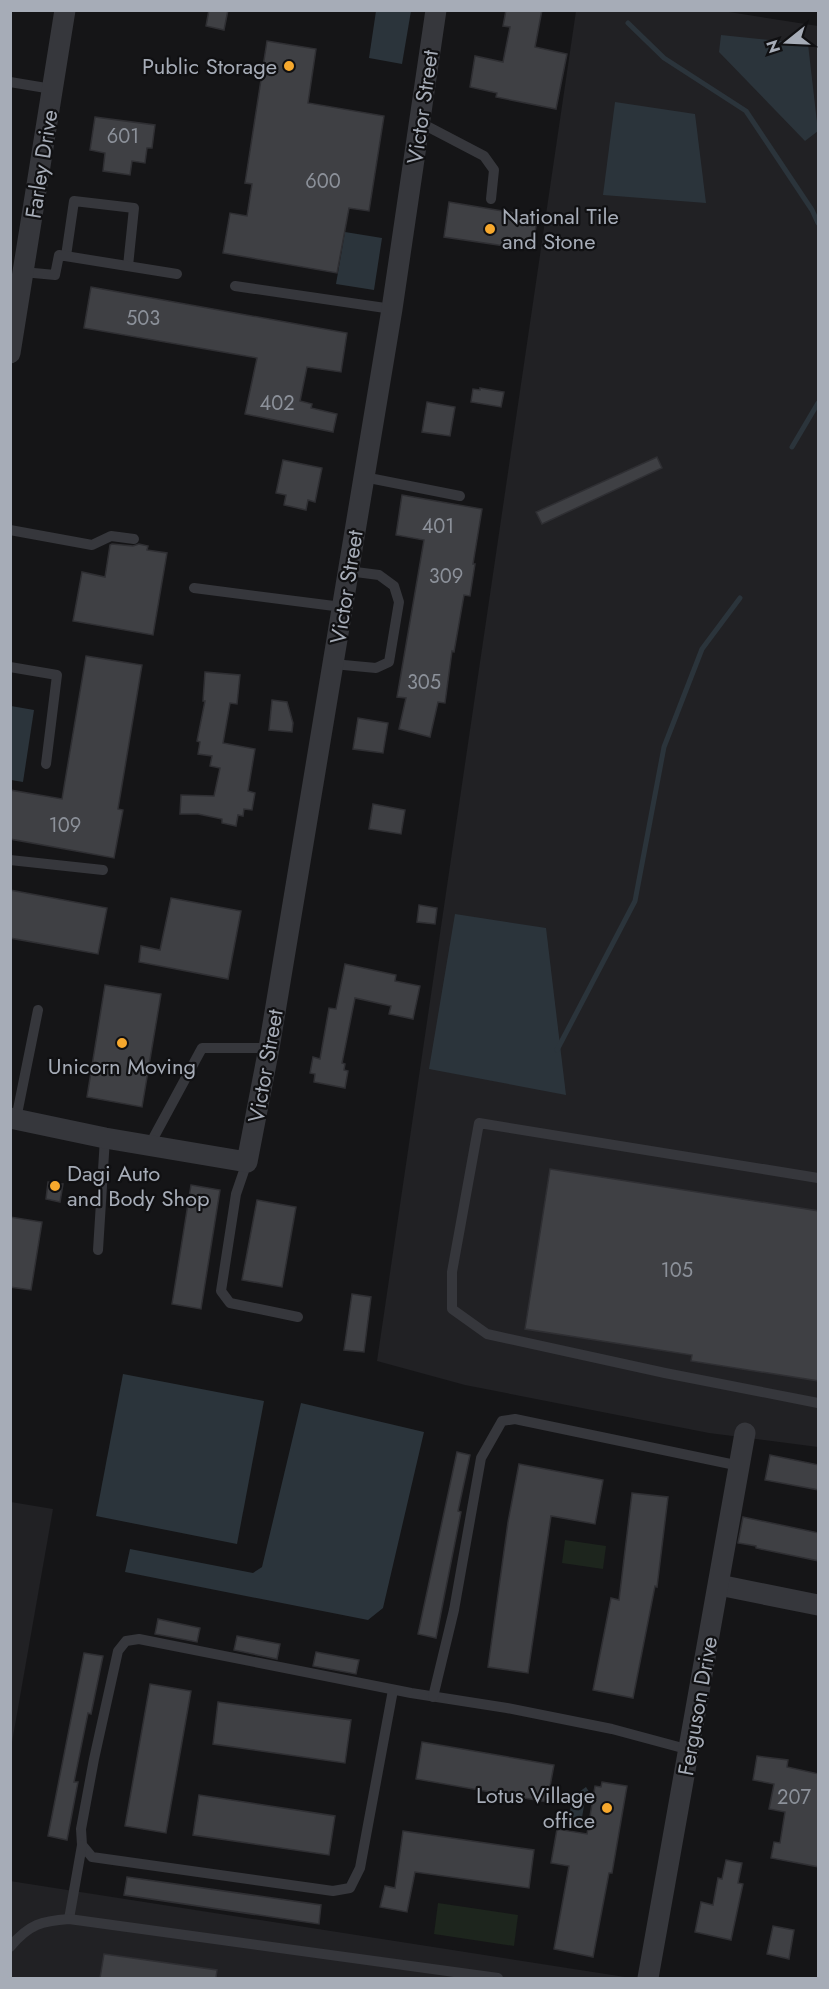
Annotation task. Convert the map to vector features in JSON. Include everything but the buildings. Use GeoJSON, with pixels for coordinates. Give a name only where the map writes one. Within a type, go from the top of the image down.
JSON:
{"type":"FeatureCollection","features":[{"type":"Feature","properties":{"kind":"street","name":"Farley Drive"},"geometry":{"type":"LineString","coordinates":[[10,353],[65,10]]}},
{"type":"Feature","properties":{"kind":"street","name":"Victor Street"},"geometry":{"type":"LineString","coordinates":[[247,1162],[269,1048],[392,309],[436,10]]}},
{"type":"Feature","properties":{"kind":"street"},"geometry":{"type":"LineString","coordinates":[[14,1119],[105,1138],[247,1162]]}},
{"type":"Feature","properties":{"kind":"street","name":"Ferguson Drive"},"geometry":{"type":"LineString","coordinates":[[648,1978],[746,1433]]}},
{"type":"Feature","properties":{"kind":"street"},"geometry":{"type":"LineString","coordinates":[[719,1585],[819,1605]]}},
{"type":"Feature","properties":{"kind":"lane"},"geometry":{"type":"LineString","coordinates":[[10,82],[52,89]]}},
{"type":"Feature","properties":{"kind":"lane"},"geometry":{"type":"LineString","coordinates":[[419,122],[484,156],[494,170],[491,200]]}},
{"type":"Feature","properties":{"kind":"lane"},"geometry":{"type":"LineString","coordinates":[[66,256],[74,201],[134,208],[128,266]]}},
{"type":"Feature","properties":{"kind":"lane"},"geometry":{"type":"LineString","coordinates":[[23,272],[56,275],[59,255],[177,274]]}},
{"type":"Feature","properties":{"kind":"lane"},"geometry":{"type":"LineString","coordinates":[[236,286],[392,309]]}},
{"type":"Feature","properties":{"kind":"lane"},"geometry":{"type":"LineString","coordinates":[[364,477],[460,496]]}},
{"type":"Feature","properties":{"kind":"lane"},"geometry":{"type":"LineString","coordinates":[[10,530],[92,545],[111,537],[134,538]]}},
{"type":"Feature","properties":{"kind":"lane"},"geometry":{"type":"LineString","coordinates":[[333,664],[376,668],[389,663],[399,602],[394,586],[379,575],[348,571]]}},
{"type":"Feature","properties":{"kind":"lane"},"geometry":{"type":"LineString","coordinates":[[194,588],[342,606]]}},
{"type":"Feature","properties":{"kind":"lane"},"geometry":{"type":"LineString","coordinates":[[10,667],[57,675],[46,764]]}},
{"type":"Feature","properties":{"kind":"lane"},"geometry":{"type":"LineString","coordinates":[[10,860],[103,870]]}},
{"type":"Feature","properties":{"kind":"lane"},"geometry":{"type":"LineString","coordinates":[[14,1119],[38,1010]]}},
{"type":"Feature","properties":{"kind":"lane"},"geometry":{"type":"LineString","coordinates":[[149,1146],[202,1048],[269,1048]]}},
{"type":"Feature","properties":{"kind":"lane"},"geometry":{"type":"LineString","coordinates":[[819,1178],[479,1123],[452,1272],[452,1310],[487,1334],[665,1373],[819,1403]]}},
{"type":"Feature","properties":{"kind":"lane"},"geometry":{"type":"LineString","coordinates":[[98,1250],[105,1138]]}},
{"type":"Feature","properties":{"kind":"lane"},"geometry":{"type":"LineString","coordinates":[[247,1162],[236,1194],[221,1291],[230,1303],[298,1317]]}},
{"type":"Feature","properties":{"kind":"lane"},"geometry":{"type":"LineString","coordinates":[[433,1697],[454,1610],[481,1458],[502,1421],[515,1419],[740,1466]]}},
{"type":"Feature","properties":{"kind":"lane"},"geometry":{"type":"LineString","coordinates":[[69,1919],[82,1845],[81,1829],[94,1759],[118,1651],[126,1641],[139,1639],[393,1690],[507,1708],[612,1729],[690,1750]]}},
{"type":"Feature","properties":{"kind":"lane"},"geometry":{"type":"LineString","coordinates":[[82,1845],[92,1857],[333,1891],[350,1888],[360,1868],[393,1690]]}},
{"type":"Feature","properties":{"kind":"lane"},"geometry":{"type":"LineString","coordinates":[[10,1947],[19,1936],[42,1921],[69,1919],[498,1978]]}},
{"type":"Feature","properties":{"kind":"shaded area"},"geometry":{"type":"Polygon","coordinates":[[[376,11],[411,11],[402,64],[369,58],[376,11]]]}},
{"type":"Feature","properties":{"kind":"shaded area"},"geometry":{"type":"Polygon","coordinates":[[[576,11],[723,11],[818,26],[818,1447],[709,1433],[465,1385],[377,1361],[576,11]]]}},
{"type":"Feature","properties":{"kind":"shaded area"},"geometry":{"type":"Polygon","coordinates":[[[721,35],[808,44],[818,131],[805,141],[719,52],[721,35]]]}},
{"type":"Feature","properties":{"kind":"shaded area"},"geometry":{"type":"Polygon","coordinates":[[[615,102],[695,114],[706,203],[603,195],[615,102]]]}},
{"type":"Feature","properties":{"kind":"shaded area"},"geometry":{"type":"Polygon","coordinates":[[[345,232],[382,238],[374,290],[336,284],[345,232]]]}},
{"type":"Feature","properties":{"kind":"shaded area"},"geometry":{"type":"Polygon","coordinates":[[[11,706],[34,710],[23,782],[11,780],[11,706]]]}},
{"type":"Feature","properties":{"kind":"shaded area"},"geometry":{"type":"Polygon","coordinates":[[[455,914],[546,928],[566,1095],[429,1069],[455,914]]]}},
{"type":"Feature","properties":{"kind":"shaded area"},"geometry":{"type":"Polygon","coordinates":[[[123,1374],[264,1401],[237,1544],[96,1516],[123,1374]]]}},
{"type":"Feature","properties":{"kind":"shaded area"},"geometry":{"type":"Polygon","coordinates":[[[301,1403],[424,1432],[383,1608],[368,1620],[125,1572],[130,1549],[253,1573],[262,1567],[301,1403]]]}},
{"type":"Feature","properties":{"kind":"shaded area"},"geometry":{"type":"Polygon","coordinates":[[[10,1502],[53,1509],[11,1748],[10,1502]]]}},
{"type":"Feature","properties":{"kind":"shaded area"},"geometry":{"type":"Polygon","coordinates":[[[565,1540],[606,1546],[603,1569],[562,1563],[565,1540]]]}},
{"type":"Feature","properties":{"kind":"shaded area"},"geometry":{"type":"Polygon","coordinates":[[[586,1787],[591,1795],[585,1800],[580,1829],[568,1827],[572,1797],[586,1787]]]}},
{"type":"Feature","properties":{"kind":"shaded area"},"geometry":{"type":"Polygon","coordinates":[[[10,1881],[625,1977],[11,1978],[10,1881]]]}},
{"type":"Feature","properties":{"kind":"shaded area"},"geometry":{"type":"Polygon","coordinates":[[[438,1903],[518,1915],[514,1946],[434,1934],[438,1903]]]}},
{"type":"Feature","properties":{"kind":"waterway"},"geometry":{"type":"LineString","coordinates":[[628,23],[664,58],[746,111],[812,210],[818,223]]}},
{"type":"Feature","properties":{"kind":"waterway"},"geometry":{"type":"LineString","coordinates":[[792,447],[818,403]]}},
{"type":"Feature","properties":{"kind":"waterway"},"geometry":{"type":"LineString","coordinates":[[557,1050],[635,901],[664,747],[702,649],[740,598]]}},
{"type":"Feature","properties":{"kind":"place","name":"Public Storage"},"geometry":{"type":"Point","coordinates":[289,66]}},
{"type":"Feature","properties":{"kind":"place","name":"National Tile and Stone"},"geometry":{"type":"Point","coordinates":[490,229]}},
{"type":"Feature","properties":{"kind":"place","name":"Unicorn Moving"},"geometry":{"type":"Point","coordinates":[122,1043]}},
{"type":"Feature","properties":{"kind":"place","name":"Dagi Auto and Body Shop"},"geometry":{"type":"Point","coordinates":[55,1186]}},
{"type":"Feature","properties":{"kind":"place","name":"Lotus Village office"},"geometry":{"type":"Point","coordinates":[607,1808]}}]}
